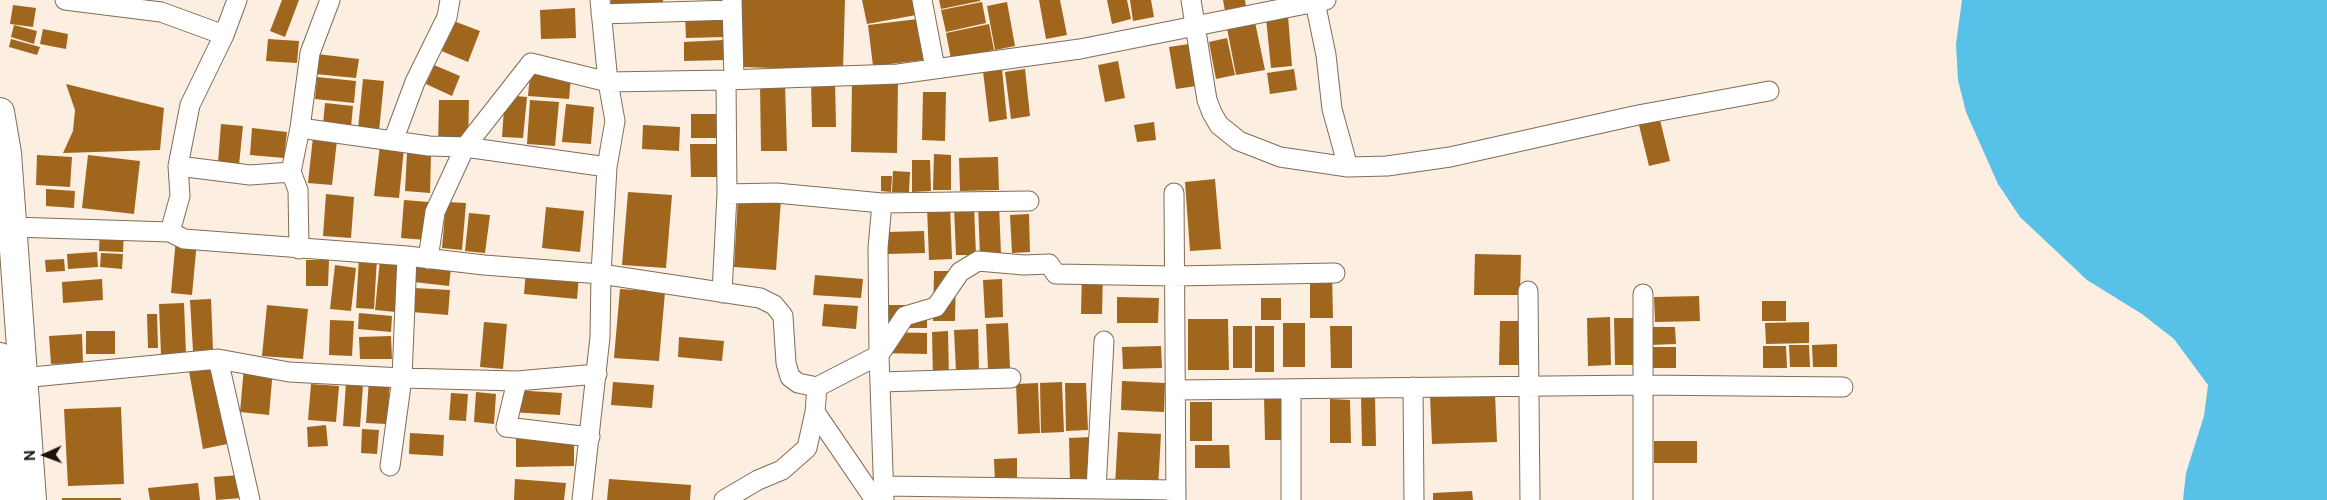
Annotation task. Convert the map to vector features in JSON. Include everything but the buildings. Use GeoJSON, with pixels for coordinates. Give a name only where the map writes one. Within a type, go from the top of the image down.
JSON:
{"type":"FeatureCollection","features":[{"type":"Feature","properties":{"kind":"highway"},"geometry":{"type":"LineString","coordinates":[[0,112],[6,153],[32,500]]}},
{"type":"Feature","properties":{"kind":"highway"},"geometry":{"type":"LineString","coordinates":[[0,357],[9,500]]}},
{"type":"Feature","properties":{"kind":"street"},"geometry":{"type":"LineString","coordinates":[[65,0],[161,12],[224,35]]}},
{"type":"Feature","properties":{"kind":"street"},"geometry":{"type":"LineString","coordinates":[[170,232],[180,196],[178,166],[190,105],[224,35],[238,0]]}},
{"type":"Feature","properties":{"kind":"street"},"geometry":{"type":"LineString","coordinates":[[299,248],[298,190],[291,172],[300,128],[310,53],[330,0]]}},
{"type":"Feature","properties":{"kind":"street"},"geometry":{"type":"LineString","coordinates":[[393,141],[414,82],[447,17],[450,0]]}},
{"type":"Feature","properties":{"kind":"street"},"geometry":{"type":"LineString","coordinates":[[922,0],[935,68]]}},
{"type":"Feature","properties":{"kind":"street"},"geometry":{"type":"LineString","coordinates":[[1191,0],[1197,26],[1207,100],[1212,113],[1220,125],[1239,142],[1280,157],[1348,167],[1387,166],[1450,157],[1638,115],[1769,91]]}},
{"type":"Feature","properties":{"kind":"street"},"geometry":{"type":"LineString","coordinates":[[428,259],[435,212],[465,147],[531,63],[608,82],[898,74],[1080,48],[1315,1],[1326,55],[1332,109],[1348,167]]}},
{"type":"Feature","properties":{"kind":"street"},"geometry":{"type":"LineString","coordinates":[[583,491],[600,337],[600,274],[607,167],[615,121],[608,82],[601,7],[732,5],[727,194],[722,293]]}},
{"type":"Feature","properties":{"kind":"street"},"geometry":{"type":"LineString","coordinates":[[300,128],[429,146],[465,147],[607,167]]}},
{"type":"Feature","properties":{"kind":"street"},"geometry":{"type":"LineString","coordinates":[[178,166],[250,175],[291,172]]}},
{"type":"Feature","properties":{"kind":"street"},"geometry":{"type":"LineString","coordinates":[[727,194],[776,193],[882,203],[1029,201]]}},
{"type":"Feature","properties":{"kind":"street"},"geometry":{"type":"LineString","coordinates":[[881,495],[1096,489],[1176,495],[1174,193]]}},
{"type":"Feature","properties":{"kind":"street"},"geometry":{"type":"LineString","coordinates":[[881,495],[878,248],[882,203]]}},
{"type":"Feature","properties":{"kind":"street"},"geometry":{"type":"LineString","coordinates":[[12,227],[170,232],[184,239],[407,256],[484,265],[600,274],[760,298],[780,312],[786,362],[790,377],[798,383],[817,387],[879,355],[905,316],[936,307],[960,272],[978,261],[1024,265],[1049,264],[1056,274],[1174,276],[1335,273]]}},
{"type":"Feature","properties":{"kind":"street"},"geometry":{"type":"LineString","coordinates":[[390,466],[402,378],[407,256]]}},
{"type":"Feature","properties":{"kind":"street"},"geometry":{"type":"LineString","coordinates":[[1528,291],[1530,500]]}},
{"type":"Feature","properties":{"kind":"street"},"geometry":{"type":"LineString","coordinates":[[1643,294],[1643,500]]}},
{"type":"Feature","properties":{"kind":"street"},"geometry":{"type":"LineString","coordinates":[[1096,489],[1104,341]]}},
{"type":"Feature","properties":{"kind":"street"},"geometry":{"type":"LineString","coordinates":[[22,378],[218,359],[289,372],[402,378],[517,381],[597,374]]}},
{"type":"Feature","properties":{"kind":"street"},"geometry":{"type":"LineString","coordinates":[[218,359],[250,500]]}},
{"type":"Feature","properties":{"kind":"street"},"geometry":{"type":"LineString","coordinates":[[880,382],[1011,378]]}},
{"type":"Feature","properties":{"kind":"street"},"geometry":{"type":"LineString","coordinates":[[517,381],[506,427],[590,437]]}},
{"type":"Feature","properties":{"kind":"street"},"geometry":{"type":"LineString","coordinates":[[1176,390],[1643,385],[1843,387]]}},
{"type":"Feature","properties":{"kind":"street"},"geometry":{"type":"LineString","coordinates":[[724,500],[758,480],[782,470],[807,448],[815,412],[817,387]]}},
{"type":"Feature","properties":{"kind":"street"},"geometry":{"type":"LineString","coordinates":[[1413,387],[1414,500]]}},
{"type":"Feature","properties":{"kind":"street"},"geometry":{"type":"LineString","coordinates":[[1291,390],[1291,500]]}},
{"type":"Feature","properties":{"kind":"street"},"geometry":{"type":"LineString","coordinates":[[815,412],[881,495]]}},
{"type":"Feature","properties":{"kind":"water"},"geometry":{"type":"Polygon","coordinates":[[[1962,0],[2327,0],[2327,500],[2183,500],[2186,473],[2204,416],[2208,385],[2174,339],[2142,314],[2087,280],[2020,217],[1998,184],[1966,112],[1958,80],[1956,44],[1962,0]]]}}]}
